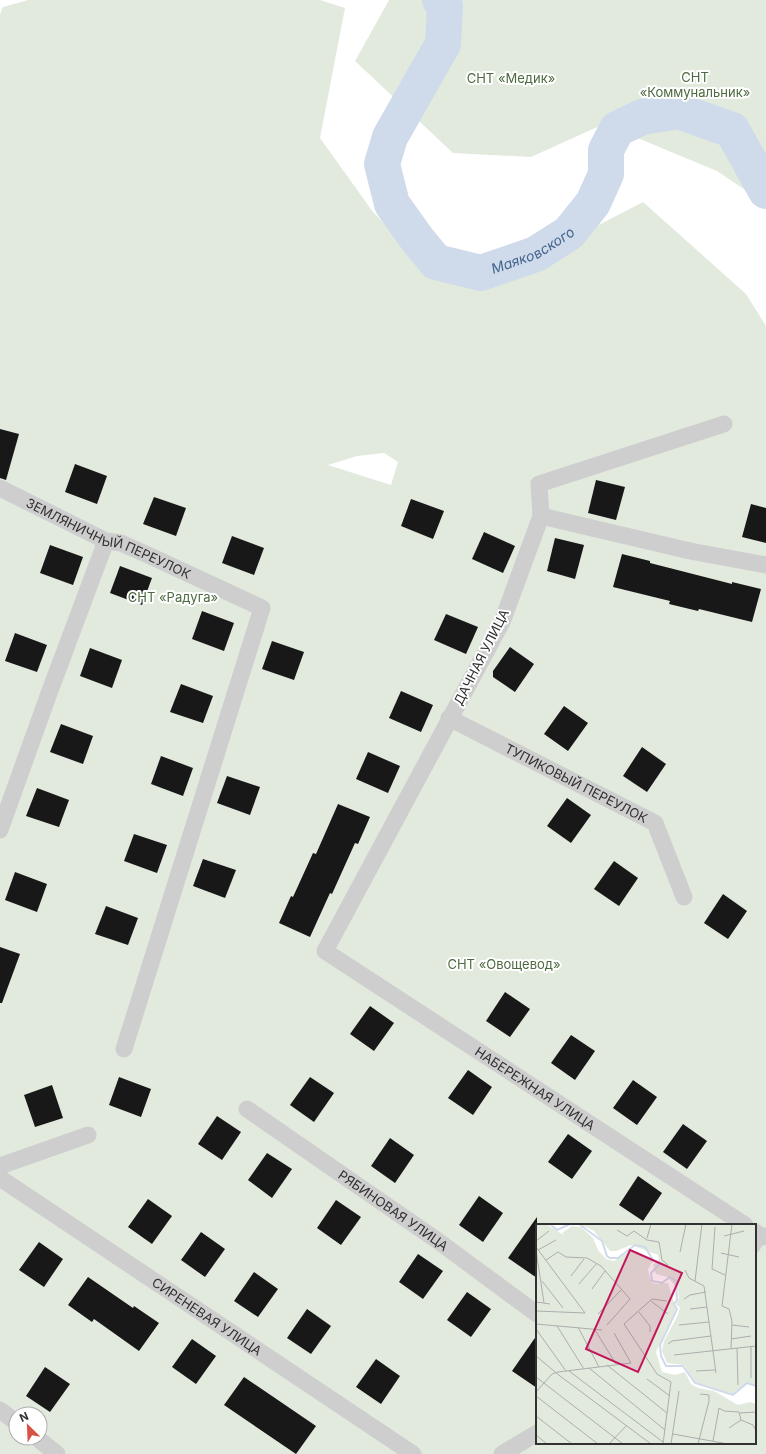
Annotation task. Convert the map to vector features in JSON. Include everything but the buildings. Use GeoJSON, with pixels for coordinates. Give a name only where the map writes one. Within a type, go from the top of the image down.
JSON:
{"type":"FeatureCollection","features":[{"type":"Feature","properties":{"kind":"street","name":"ДАЧНАЯ УЛИЦА"},"geometry":{"type":"LineString","coordinates":[[325,951],[502,622],[541,516],[539,484],[724,424]]}},
{"type":"Feature","properties":{"kind":"street","name":"ЗЕМЛЯНИЧНЫЙ ПЕРЕУЛОК"},"geometry":{"type":"LineString","coordinates":[[0,488],[106,541],[121,543],[262,608],[124,1048]]}},
{"type":"Feature","properties":{"kind":"street"},"geometry":{"type":"LineString","coordinates":[[541,516],[690,551],[766,566]]}},
{"type":"Feature","properties":{"kind":"street"},"geometry":{"type":"LineString","coordinates":[[0,830],[106,541]]}},
{"type":"Feature","properties":{"kind":"street","name":"ТУПИКОВЫЙ ПЕРЕУЛОК"},"geometry":{"type":"LineString","coordinates":[[449,718],[655,822],[684,897]]}},
{"type":"Feature","properties":{"kind":"street","name":"НАБЕРЕЖНАЯ УЛИЦА"},"geometry":{"type":"LineString","coordinates":[[325,951],[743,1224]]}},
{"type":"Feature","properties":{"kind":"street","name":"РЯБИНОВАЯ УЛИЦА"},"geometry":{"type":"LineString","coordinates":[[247,1109],[438,1241],[536,1313]]}},
{"type":"Feature","properties":{"kind":"street"},"geometry":{"type":"LineString","coordinates":[[0,1166],[88,1135]]}},
{"type":"Feature","properties":{"kind":"street","name":"СИРЕНЕВАЯ УЛИЦА"},"geometry":{"type":"LineString","coordinates":[[0,1178],[414,1454]]}},
{"type":"Feature","properties":{"kind":"street"},"geometry":{"type":"LineString","coordinates":[[502,1454],[536,1434]]}},
{"type":"Feature","properties":{"kind":"street"},"geometry":{"type":"LineString","coordinates":[[47,1446],[57,1454]]}},
{"type":"Feature","properties":{"kind":"green space"},"geometry":{"type":"Polygon","coordinates":[[[28,0],[320,0],[345,8],[320,138],[373,212],[433,273],[506,278],[589,230],[643,202],[746,294],[766,326],[766,1454],[0,1454],[0,14],[3,7],[28,0]],[[384,453],[357,456],[328,465],[391,485],[398,462],[384,453]]]}},
{"type":"Feature","properties":{"kind":"green space","name":"СНТ «Медик»"},"geometry":{"type":"Polygon","coordinates":[[[389,0],[766,0],[766,204],[717,171],[604,124],[531,157],[453,153],[355,61],[389,0]]]}},
{"type":"Feature","properties":{"kind":"waterway","name":"Маяковского"},"geometry":{"type":"LineString","coordinates":[[440,0],[445,6],[443,44],[390,137],[382,164],[392,204],[417,239],[436,262],[481,273],[536,254],[569,233],[593,203],[606,174],[606,150],[617,129],[642,117],[678,111],[732,130],[766,191]]}},
{"type":"Feature","properties":{"kind":"park label","name":"СНТ «Коммунальник»"},"geometry":{"type":"Point","coordinates":[695,84]}},
{"type":"Feature","properties":{"kind":"park label","name":"СНТ «Радуга»"},"geometry":{"type":"Point","coordinates":[173,597]}},
{"type":"Feature","properties":{"kind":"park label","name":"СНТ «Овощевод»"},"geometry":{"type":"Point","coordinates":[504,964]}}]}
